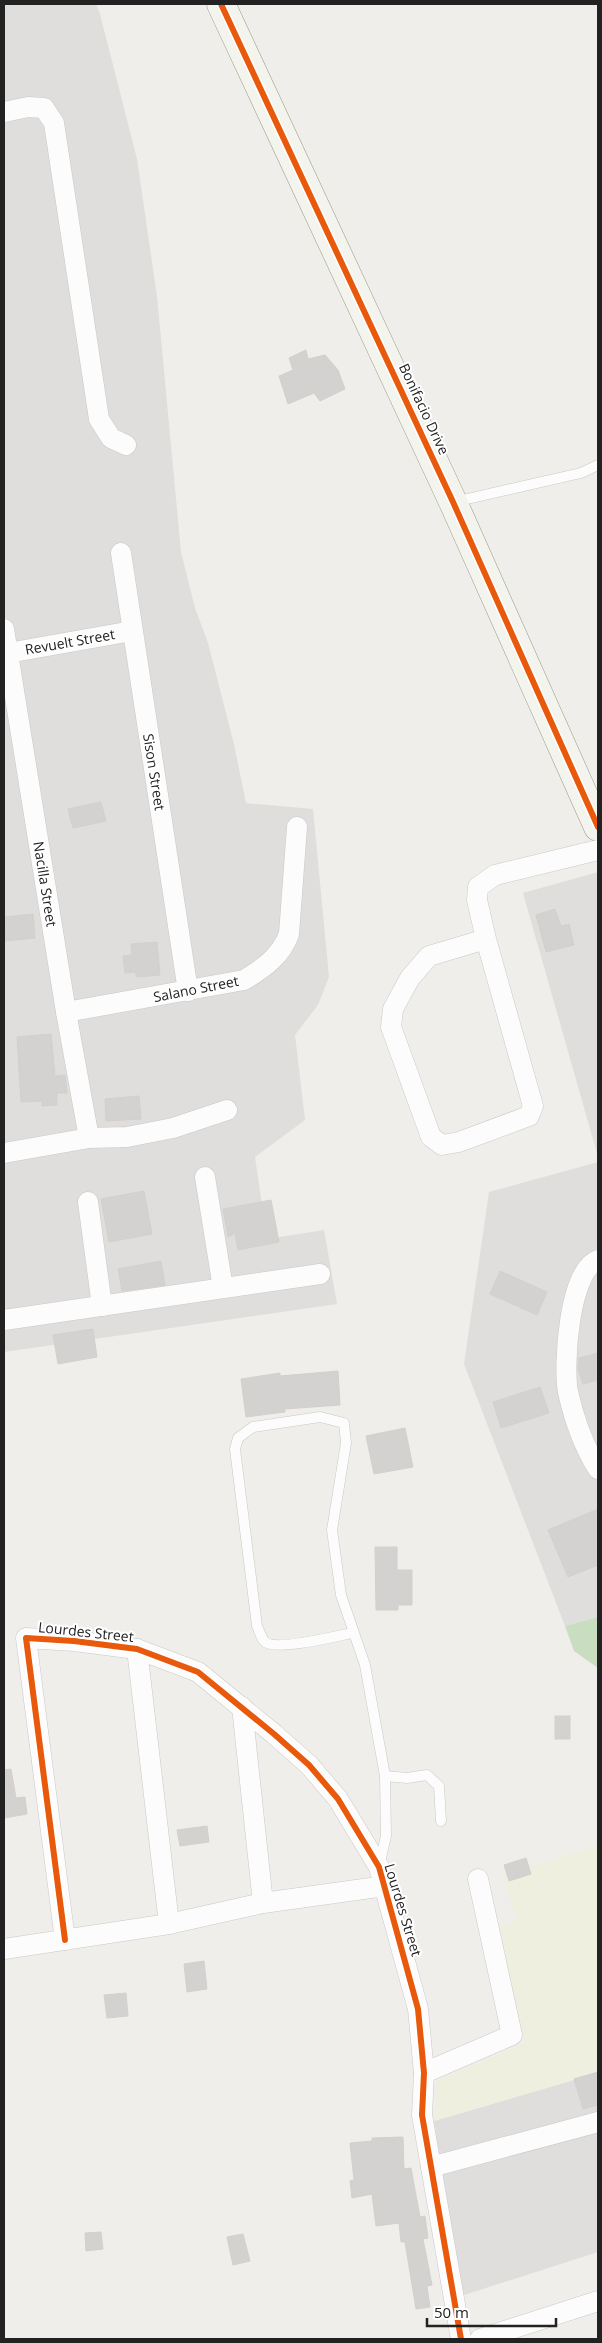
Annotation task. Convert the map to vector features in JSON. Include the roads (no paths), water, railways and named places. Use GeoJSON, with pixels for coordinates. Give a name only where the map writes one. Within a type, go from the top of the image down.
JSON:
{"type":"FeatureCollection","features":[{"type":"Feature","properties":{"kind":"street","name":"Bonifacio Drive"},"geometry":{"type":"LineString","coordinates":[[221,4],[453,502],[598,826]]}},
{"type":"Feature","properties":{"kind":"street"},"geometry":{"type":"LineString","coordinates":[[4,112],[28,107],[44,108],[54,123],[99,419],[111,438],[126,445]]}},
{"type":"Feature","properties":{"kind":"street","name":"Sison Street"},"geometry":{"type":"LineString","coordinates":[[121,552],[188,991]]}},
{"type":"Feature","properties":{"kind":"street","name":"Nacilla Street"},"geometry":{"type":"LineString","coordinates":[[4,629],[66,1012],[90,1138]]}},
{"type":"Feature","properties":{"kind":"street","name":"Revuelt Street"},"geometry":{"type":"LineString","coordinates":[[8,653],[132,631]]}},
{"type":"Feature","properties":{"kind":"street","name":"Salano Street"},"geometry":{"type":"LineString","coordinates":[[66,1012],[244,980],[267,966],[284,947],[288,934],[297,827]]}},
{"type":"Feature","properties":{"kind":"street"},"geometry":{"type":"LineString","coordinates":[[486,938],[429,956],[410,978],[393,1009],[391,1027],[431,1137],[442,1145],[459,1142],[529,1116],[533,1106],[486,938],[477,900],[478,887],[495,875],[598,850]]}},
{"type":"Feature","properties":{"kind":"street"},"geometry":{"type":"LineString","coordinates":[[4,1153],[90,1138],[127,1137],[164,1130],[227,1110]]}},
{"type":"Feature","properties":{"kind":"street"},"geometry":{"type":"LineString","coordinates":[[205,1177],[223,1288]]}},
{"type":"Feature","properties":{"kind":"street"},"geometry":{"type":"LineString","coordinates":[[88,1202],[102,1306]]}},
{"type":"Feature","properties":{"kind":"street"},"geometry":{"type":"LineString","coordinates":[[598,1260],[592,1262],[572,1306],[568,1351],[568,1390],[586,1450],[598,1469]]}},
{"type":"Feature","properties":{"kind":"street"},"geometry":{"type":"LineString","coordinates":[[4,1320],[320,1274]]}},
{"type":"Feature","properties":{"kind":"street","name":"Lourdes Street"},"geometry":{"type":"LineString","coordinates":[[65,1940],[26,1638],[74,1641],[137,1649],[198,1672],[242,1707],[309,1766],[338,1799],[382,1877],[418,2009],[424,2073],[422,2115],[461,2339]]}},
{"type":"Feature","properties":{"kind":"street"},"geometry":{"type":"LineString","coordinates":[[137,1649],[169,1924]]}},
{"type":"Feature","properties":{"kind":"street"},"geometry":{"type":"LineString","coordinates":[[242,1707],[262,1903]]}},
{"type":"Feature","properties":{"kind":"street"},"geometry":{"type":"LineString","coordinates":[[4,1950],[169,1924],[382,1877]]}},
{"type":"Feature","properties":{"kind":"street"},"geometry":{"type":"LineString","coordinates":[[424,2073],[512,2035],[478,1879]]}},
{"type":"Feature","properties":{"kind":"street"},"geometry":{"type":"LineString","coordinates":[[431,2167],[598,2122]]}},
{"type":"Feature","properties":{"kind":"street"},"geometry":{"type":"LineString","coordinates":[[480,2339],[598,2301]]}},
{"type":"Feature","properties":{"kind":"lane"},"geometry":{"type":"LineString","coordinates":[[453,502],[581,473],[598,465]]}},
{"type":"Feature","properties":{"kind":"lane"},"geometry":{"type":"LineString","coordinates":[[352,1633],[292,1644],[269,1644],[264,1641],[257,1626],[234,1449],[238,1438],[253,1427],[320,1417],[344,1423],[346,1443],[332,1530],[341,1595],[352,1633],[365,1665],[386,1776],[386,1836],[382,1877]]}},
{"type":"Feature","properties":{"kind":"lane"},"geometry":{"type":"LineString","coordinates":[[386,1776],[408,1778],[427,1775],[439,1786],[441,1821]]}}]}
